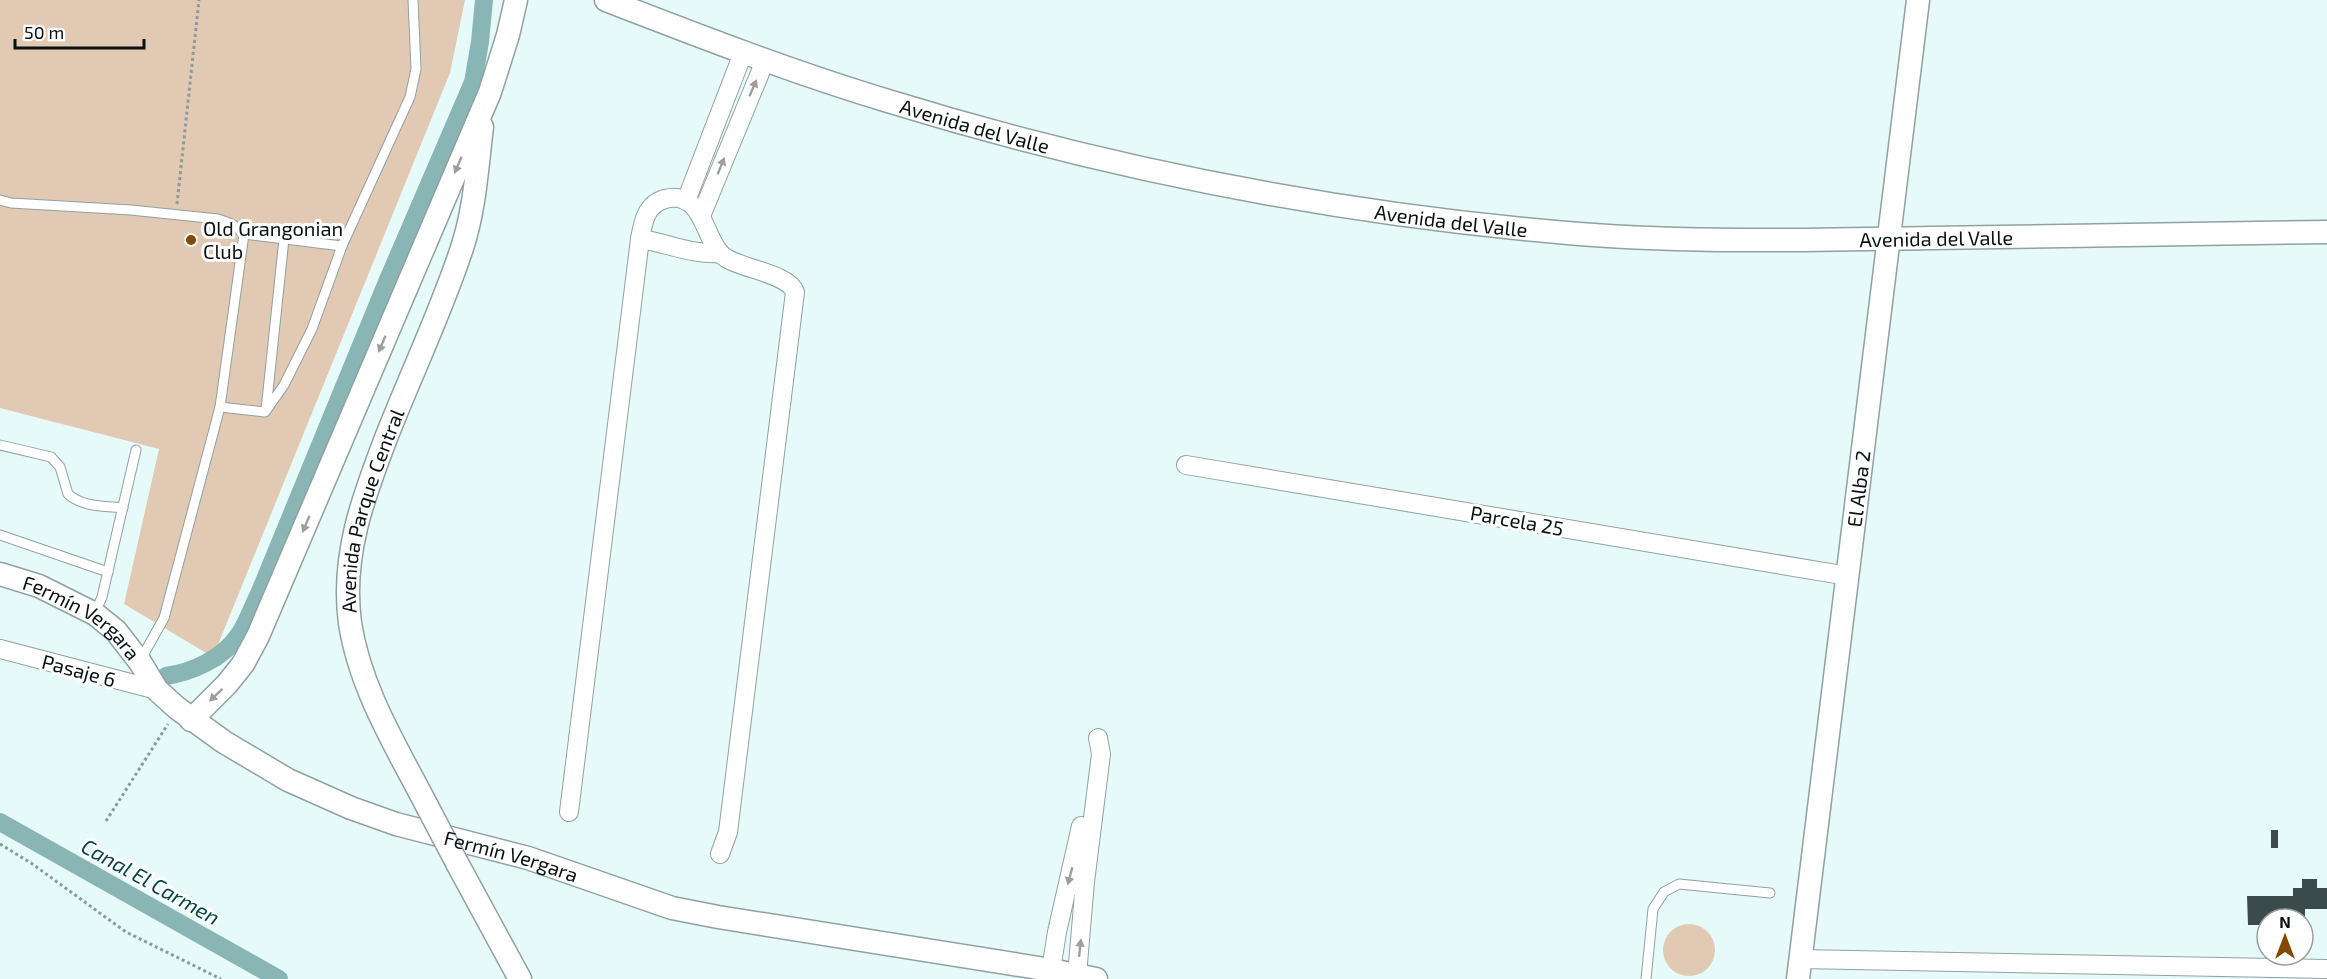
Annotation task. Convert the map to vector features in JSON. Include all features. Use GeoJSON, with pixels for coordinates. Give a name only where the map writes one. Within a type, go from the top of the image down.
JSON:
{"type":"FeatureCollection","features":[{"type":"Feature","properties":{"kind":"street"},"geometry":{"type":"LineString","coordinates":[[184,714],[227,684],[243,664],[258,636],[489,92],[508,35],[516,0]]}},
{"type":"Feature","properties":{"kind":"street","name":"Avenida del Valle"},"geometry":{"type":"LineString","coordinates":[[606,0],[765,61],[885,100],[1000,133],[1201,180],[1333,204],[1460,222],[1583,234],[1730,240],[2327,232]]}},
{"type":"Feature","properties":{"kind":"street","name":"El Alba 2"},"geometry":{"type":"LineString","coordinates":[[1799,969],[1918,0]]}},
{"type":"Feature","properties":{"kind":"street"},"geometry":{"type":"LineString","coordinates":[[686,201],[743,53]]}},
{"type":"Feature","properties":{"kind":"street"},"geometry":{"type":"LineString","coordinates":[[701,216],[765,61]]}},
{"type":"Feature","properties":{"kind":"street","name":"Avenida Parque Central"},"geometry":{"type":"LineString","coordinates":[[489,92],[482,127],[474,196],[463,246],[369,481],[355,525],[349,559],[348,586],[350,624],[364,676],[378,710],[520,979]]}},
{"type":"Feature","properties":{"kind":"street"},"geometry":{"type":"LineString","coordinates":[[569,812],[640,239],[644,220],[651,207],[669,198],[686,201],[693,205],[720,253]]}},
{"type":"Feature","properties":{"kind":"street"},"geometry":{"type":"LineString","coordinates":[[640,239],[694,253],[720,253],[737,263],[786,281],[795,292],[728,832],[720,854]]}},
{"type":"Feature","properties":{"kind":"street","name":"Parcela 25"},"geometry":{"type":"LineString","coordinates":[[1186,465],[1848,576]]}},
{"type":"Feature","properties":{"kind":"street","name":"Fermín Vergara"},"geometry":{"type":"LineString","coordinates":[[0,574],[39,586],[95,614],[116,631],[140,662],[157,690],[184,714],[258,764],[351,808],[396,824],[528,858],[672,908],[1086,977]]}},
{"type":"Feature","properties":{"kind":"street","name":"Pasaje 6"},"geometry":{"type":"LineString","coordinates":[[0,649],[157,690]]}},
{"type":"Feature","properties":{"kind":"street"},"geometry":{"type":"LineString","coordinates":[[1051,970],[1057,932],[1081,828],[1089,755],[1098,738],[1101,754],[1085,882],[1086,977]]}},
{"type":"Feature","properties":{"kind":"street"},"geometry":{"type":"LineString","coordinates":[[1799,969],[2327,969]]}},
{"type":"Feature","properties":{"kind":"lane"},"geometry":{"type":"LineString","coordinates":[[266,412],[284,385],[312,329],[342,246],[410,97],[416,69],[413,0]]}},
{"type":"Feature","properties":{"kind":"lane"},"geometry":{"type":"LineString","coordinates":[[0,200],[11,203],[218,219],[232,224],[244,234],[342,246]]}},
{"type":"Feature","properties":{"kind":"lane"},"geometry":{"type":"LineString","coordinates":[[140,662],[164,618],[220,407],[244,234]]}},
{"type":"Feature","properties":{"kind":"lane"},"geometry":{"type":"LineString","coordinates":[[266,412],[284,239]]}},
{"type":"Feature","properties":{"kind":"lane"},"geometry":{"type":"LineString","coordinates":[[220,407],[266,412]]}},
{"type":"Feature","properties":{"kind":"lane"},"geometry":{"type":"LineString","coordinates":[[0,445],[51,457],[60,467],[71,498],[89,504],[123,508]]}},
{"type":"Feature","properties":{"kind":"lane"},"geometry":{"type":"LineString","coordinates":[[95,614],[102,597],[136,450]]}},
{"type":"Feature","properties":{"kind":"lane"},"geometry":{"type":"LineString","coordinates":[[0,536],[108,572]]}},
{"type":"Feature","properties":{"kind":"lane"},"geometry":{"type":"LineString","coordinates":[[1646,979],[1653,909],[1664,892],[1679,884],[1770,893]]}},
{"type":"Feature","properties":{"kind":"path"},"geometry":{"type":"LineString","coordinates":[[176,215],[199,0]]}},
{"type":"Feature","properties":{"kind":"path"},"geometry":{"type":"LineString","coordinates":[[106,821],[184,714]]}},
{"type":"Feature","properties":{"kind":"path"},"geometry":{"type":"LineString","coordinates":[[0,844],[31,863],[126,932],[221,979]]}},
{"type":"Feature","properties":{"kind":"shaded area","name":"Old Grangonian Club"},"geometry":{"type":"Polygon","coordinates":[[[0,0],[465,0],[450,73],[213,657],[124,604],[159,449],[0,408],[0,0]]]}},
{"type":"Feature","properties":{"kind":"shaded area"},"geometry":{"type":"Polygon","coordinates":[[[1689,924],[1703,928],[1711,936],[1715,950],[1711,964],[1703,972],[1689,976],[1675,972],[1667,964],[1663,950],[1667,936],[1675,928],[1689,924]]]}},
{"type":"Feature","properties":{"kind":"building"},"geometry":{"type":"Polygon","coordinates":[[[2271,830],[2278,830],[2278,848],[2271,848],[2271,830]]]}},
{"type":"Feature","properties":{"kind":"building"},"geometry":{"type":"Polygon","coordinates":[[[2302,879],[2317,879],[2317,888],[2327,888],[2327,909],[2255,907],[2255,925],[2248,925],[2247,896],[2293,896],[2293,888],[2302,888],[2302,879]]]}},
{"type":"Feature","properties":{"kind":"waterway"},"geometry":{"type":"LineString","coordinates":[[166,676],[196,668],[215,658],[231,644],[247,621],[387,282],[473,82],[484,0]]}},
{"type":"Feature","properties":{"kind":"waterway","name":"Canal El Carmen"},"geometry":{"type":"LineString","coordinates":[[0,822],[279,979]]}},
{"type":"Feature","properties":{"kind":"place","name":"Old Grangonian Club"},"geometry":{"type":"Point","coordinates":[191,240]}}]}
